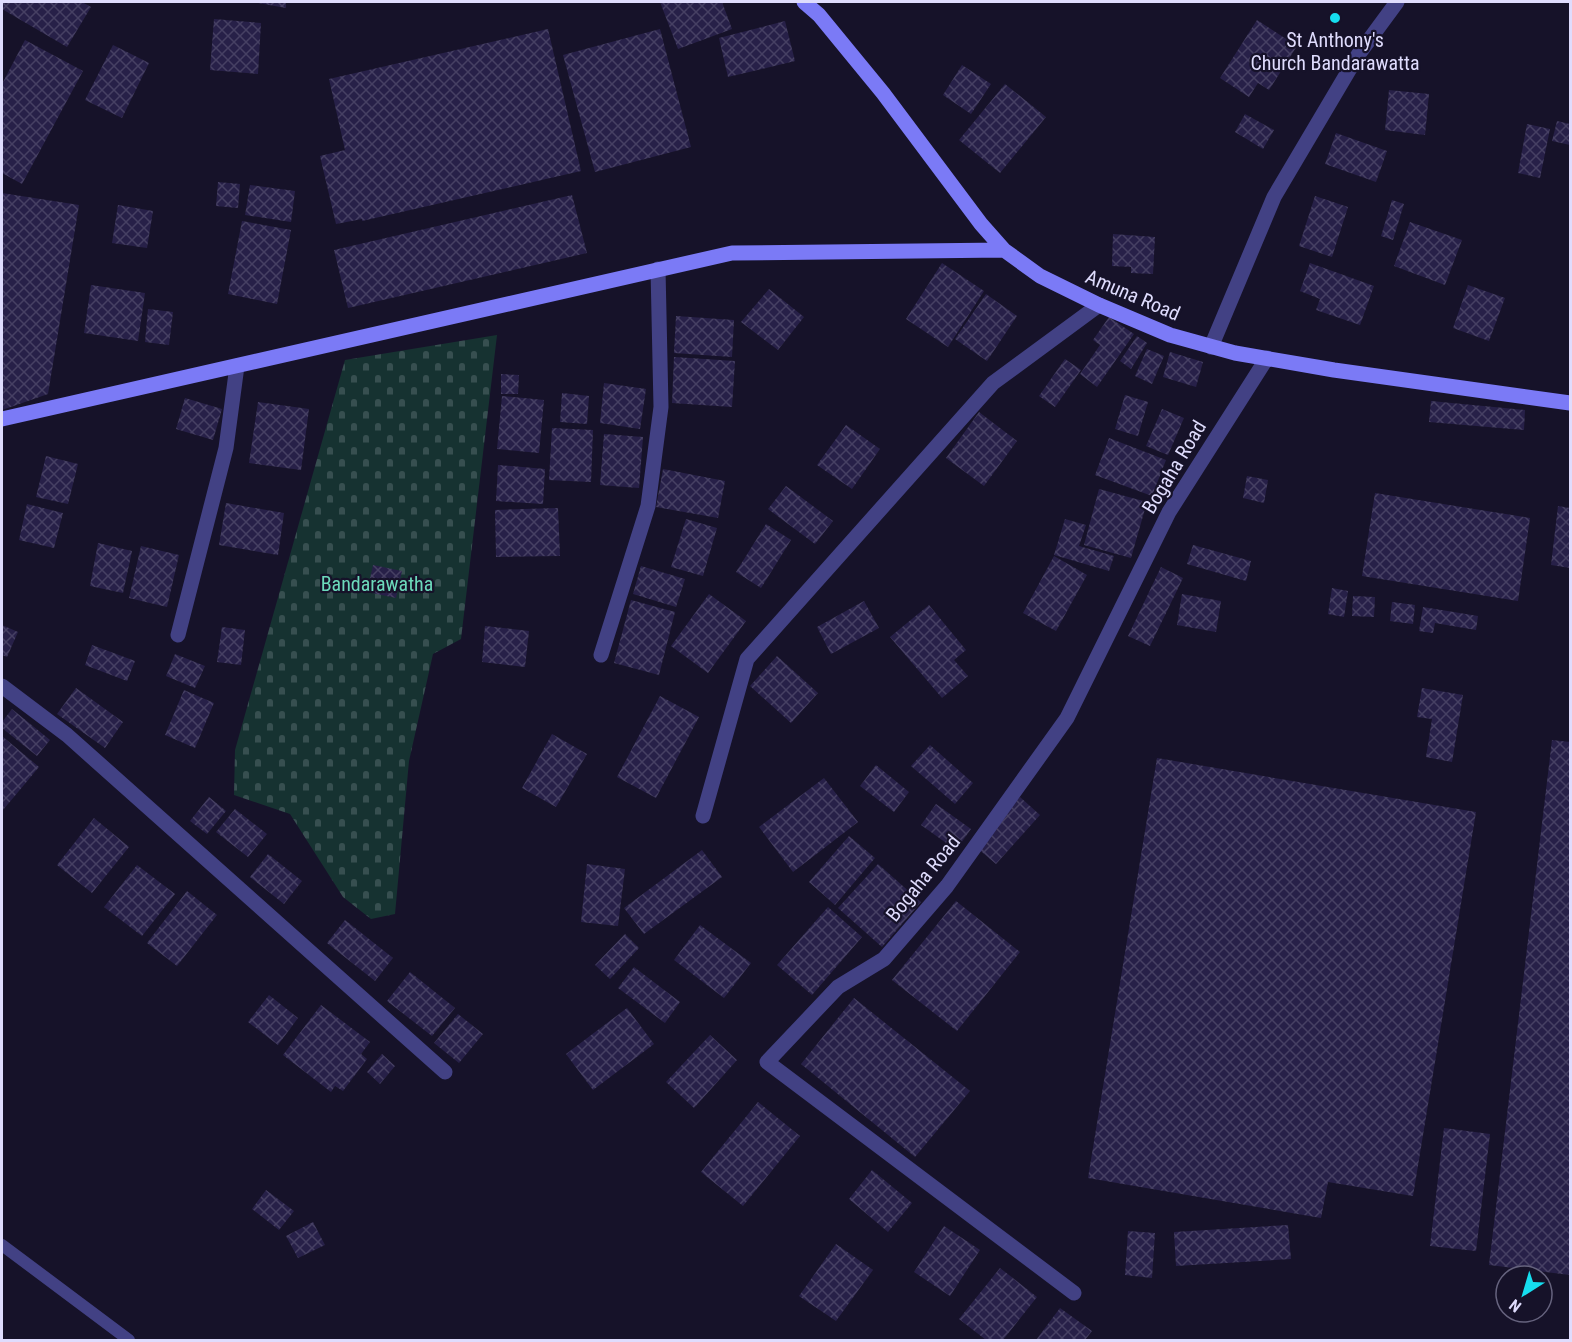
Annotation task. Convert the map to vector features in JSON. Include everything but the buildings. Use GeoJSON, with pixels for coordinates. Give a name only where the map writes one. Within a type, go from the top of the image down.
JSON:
{"type":"FeatureCollection","features":[{"type":"Feature","properties":{"kind":"street","name":"Amuna Road"},"geometry":{"type":"LineString","coordinates":[[804,2],[819,15],[883,93],[981,224],[1004,250],[1040,276],[1170,335],[1211,347],[1346,372],[1570,403]]}},
{"type":"Feature","properties":{"kind":"street"},"geometry":{"type":"LineString","coordinates":[[1211,347],[1274,197],[1358,55],[1397,2]]}},
{"type":"Feature","properties":{"kind":"street"},"geometry":{"type":"LineString","coordinates":[[2,419],[732,253],[1004,250]]}},
{"type":"Feature","properties":{"kind":"street"},"geometry":{"type":"LineString","coordinates":[[601,655],[648,506],[661,407],[658,269]]}},
{"type":"Feature","properties":{"kind":"street"},"geometry":{"type":"LineString","coordinates":[[703,816],[747,659],[993,383],[1099,304]]}},
{"type":"Feature","properties":{"kind":"street","name":"Bogaha Road"},"geometry":{"type":"LineString","coordinates":[[1074,1293],[767,1062],[838,987],[884,959],[947,886],[1054,737],[1067,718],[1169,512],[1267,358]]}},
{"type":"Feature","properties":{"kind":"street"},"geometry":{"type":"LineString","coordinates":[[178,635],[226,448],[237,366]]}},
{"type":"Feature","properties":{"kind":"street"},"geometry":{"type":"LineString","coordinates":[[2,686],[67,735],[445,1072]]}},
{"type":"Feature","properties":{"kind":"lane"},"geometry":{"type":"LineString","coordinates":[[2,1245],[129,1341]]}},
{"type":"Feature","properties":{"kind":"green space","name":"Bandarawatha"},"geometry":{"type":"Polygon","coordinates":[[[497,335],[461,639],[433,654],[409,761],[395,914],[371,919],[343,897],[290,814],[234,795],[235,750],[345,360],[497,335]]]}},
{"type":"Feature","properties":{"kind":"place","name":"St Anthony's Church Bandarawatta"},"geometry":{"type":"Point","coordinates":[1335,18]}}]}
